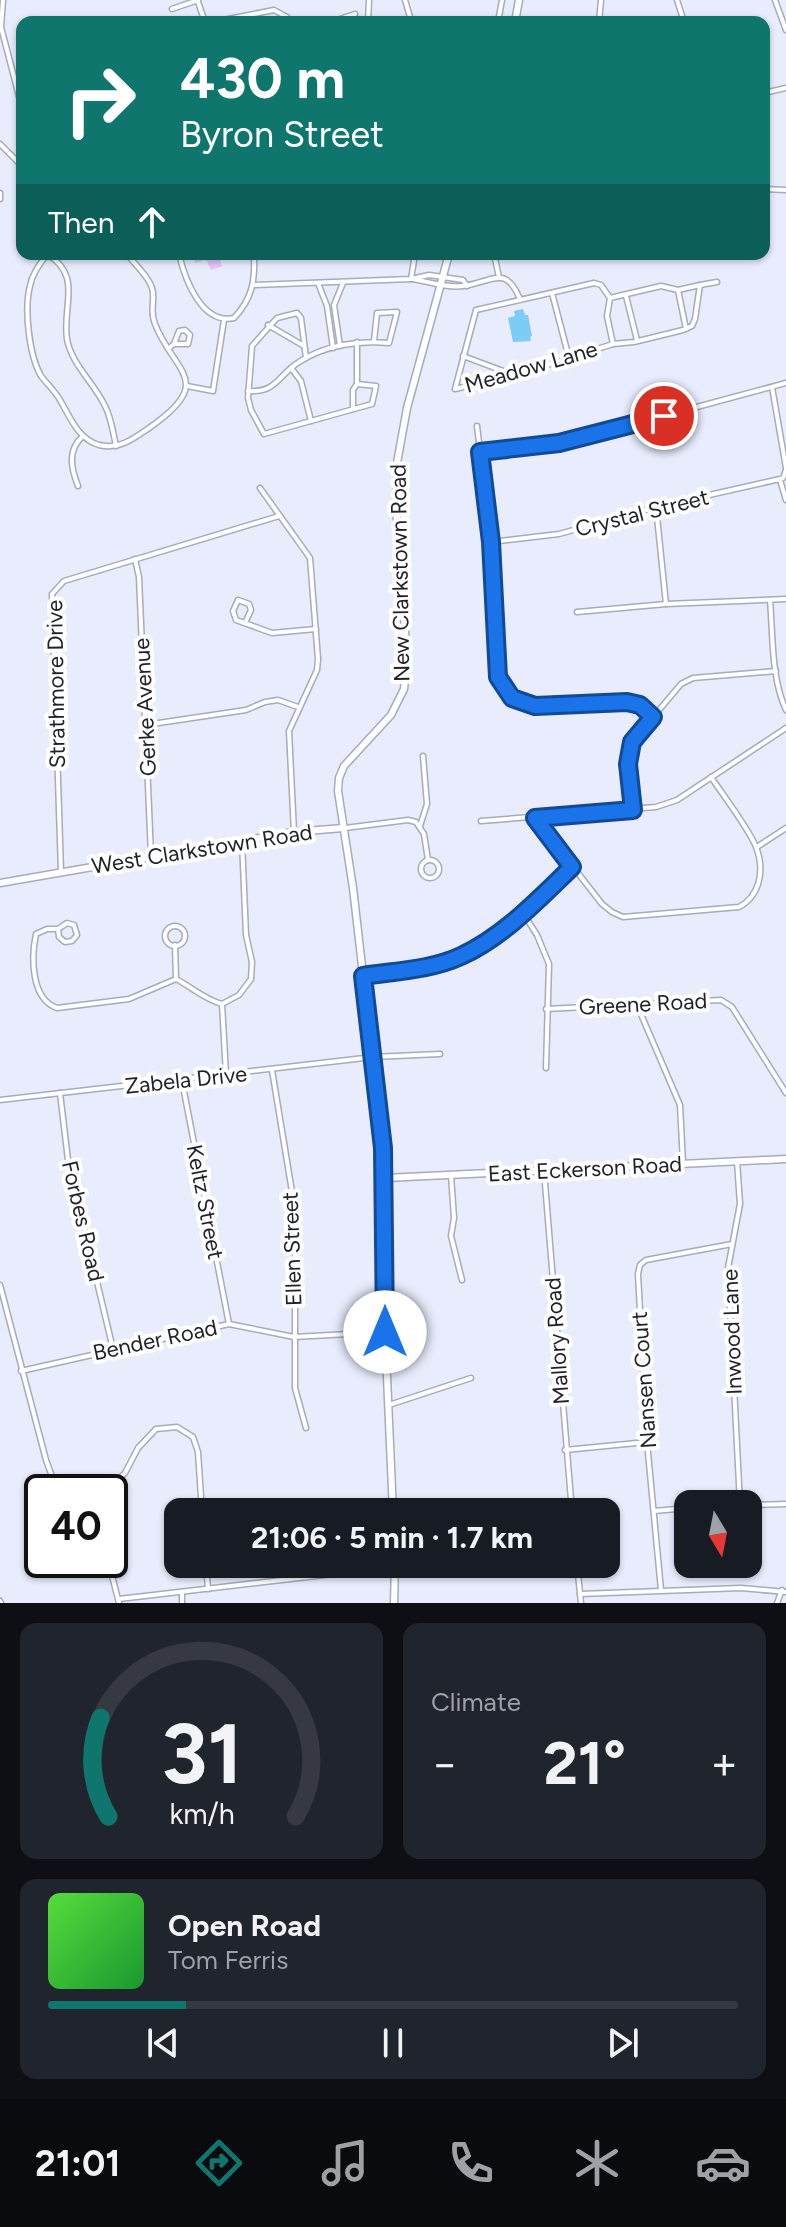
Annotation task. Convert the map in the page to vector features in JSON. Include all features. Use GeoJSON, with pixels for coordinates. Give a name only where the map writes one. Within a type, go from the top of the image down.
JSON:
{"type":"FeatureCollection","features":[{"type":"Feature","properties":{"kind":"street"},"geometry":{"type":"LineString","coordinates":[[3,0],[1,27],[15,91]]}},
{"type":"Feature","properties":{"kind":"street"},"geometry":{"type":"LineString","coordinates":[[172,9],[198,0]]}},
{"type":"Feature","properties":{"kind":"street"},"geometry":{"type":"LineString","coordinates":[[775,0],[783,13],[786,30]]}},
{"type":"Feature","properties":{"kind":"street"},"geometry":{"type":"LineString","coordinates":[[244,16],[274,10],[285,16]]}},
{"type":"Feature","properties":{"kind":"street"},"geometry":{"type":"LineString","coordinates":[[349,16],[355,14]]}},
{"type":"Feature","properties":{"kind":"street"},"geometry":{"type":"LineString","coordinates":[[0,144],[16,160]]}},
{"type":"Feature","properties":{"kind":"street"},"geometry":{"type":"LineString","coordinates":[[0,193],[0,199]]}},
{"type":"Feature","properties":{"kind":"street"},"geometry":{"type":"LineString","coordinates":[[44,260],[30,284],[30,341],[34,359],[42,377],[83,436],[95,444],[116,446],[128,442],[162,419],[187,386],[186,376],[156,328],[150,312],[152,286],[132,260]]}},
{"type":"Feature","properties":{"kind":"street"},"geometry":{"type":"LineString","coordinates":[[54,260],[66,271],[69,281],[67,337],[71,352],[106,408],[116,446]]}},
{"type":"Feature","properties":{"kind":"street"},"geometry":{"type":"LineString","coordinates":[[182,260],[197,297],[214,317],[224,320],[234,318],[242,310],[255,285],[254,260]]}},
{"type":"Feature","properties":{"kind":"street"},"geometry":{"type":"LineString","coordinates":[[411,279],[414,260]]}},
{"type":"Feature","properties":{"kind":"street","name":"New Clarkstown Road"},"geometry":{"type":"LineString","coordinates":[[343,828],[339,778],[353,755],[391,715],[404,689],[407,659],[396,496],[397,463],[407,408],[447,260]]}},
{"type":"Feature","properties":{"kind":"street"},"geometry":{"type":"LineString","coordinates":[[495,260],[499,277]]}},
{"type":"Feature","properties":{"kind":"street"},"geometry":{"type":"LineString","coordinates":[[255,285],[411,279],[442,280],[467,286],[499,277],[511,283],[520,299]]}},
{"type":"Feature","properties":{"kind":"street"},"geometry":{"type":"LineString","coordinates":[[340,346],[334,305],[343,282]]}},
{"type":"Feature","properties":{"kind":"street","name":"Meadow Lane"},"geometry":{"type":"LineString","coordinates":[[686,329],[613,344],[515,375],[455,389],[476,310],[594,283],[601,285],[610,298],[661,286],[678,290],[717,282]]}},
{"type":"Feature","properties":{"kind":"street"},"geometry":{"type":"LineString","coordinates":[[318,283],[327,306],[333,348]]}},
{"type":"Feature","properties":{"kind":"street"},"geometry":{"type":"LineString","coordinates":[[678,290],[686,329],[692,326],[695,319],[700,285]]}},
{"type":"Feature","properties":{"kind":"street"},"geometry":{"type":"LineString","coordinates":[[552,293],[569,358]]}},
{"type":"Feature","properties":{"kind":"street"},"geometry":{"type":"LineString","coordinates":[[626,296],[638,341]]}},
{"type":"Feature","properties":{"kind":"street"},"geometry":{"type":"LineString","coordinates":[[610,298],[607,322],[613,344]]}},
{"type":"Feature","properties":{"kind":"street"},"geometry":{"type":"LineString","coordinates":[[248,391],[260,392],[271,388],[306,358],[333,348],[357,342],[389,343],[397,312],[377,313],[374,341]]}},
{"type":"Feature","properties":{"kind":"street"},"geometry":{"type":"LineString","coordinates":[[306,358],[301,318],[297,313],[277,318],[252,346],[248,391],[251,410],[264,434],[372,404],[376,386],[357,384]]}},
{"type":"Feature","properties":{"kind":"street"},"geometry":{"type":"LineString","coordinates":[[187,386],[213,391],[224,320]]}},
{"type":"Feature","properties":{"kind":"street"},"geometry":{"type":"LineString","coordinates":[[268,325],[304,346]]}},
{"type":"Feature","properties":{"kind":"street"},"geometry":{"type":"LineString","coordinates":[[169,348],[179,331],[185,330],[190,335],[188,344],[174,344]]}},
{"type":"Feature","properties":{"kind":"street"},"geometry":{"type":"LineString","coordinates":[[353,409],[353,390],[357,384],[357,342]]}},
{"type":"Feature","properties":{"kind":"street"},"geometry":{"type":"LineString","coordinates":[[463,356],[515,375]]}},
{"type":"Feature","properties":{"kind":"street"},"geometry":{"type":"LineString","coordinates":[[291,368],[301,381],[311,421]]}},
{"type":"Feature","properties":{"kind":"street"},"geometry":{"type":"LineString","coordinates":[[480,452],[582,438],[786,383]]}},
{"type":"Feature","properties":{"kind":"street"},"geometry":{"type":"LineString","coordinates":[[772,387],[786,469],[780,479],[786,500]]}},
{"type":"Feature","properties":{"kind":"street"},"geometry":{"type":"LineString","coordinates":[[477,426],[491,542],[498,677],[512,698],[535,706],[627,702],[640,705],[653,717]]}},
{"type":"Feature","properties":{"kind":"street"},"geometry":{"type":"LineString","coordinates":[[78,486],[71,464],[72,453],[76,442],[83,436]]}},
{"type":"Feature","properties":{"kind":"street","name":"Crystal Street"},"geometry":{"type":"LineString","coordinates":[[491,542],[559,534],[656,507],[780,479]]}},
{"type":"Feature","properties":{"kind":"street"},"geometry":{"type":"LineString","coordinates":[[260,488],[310,558],[317,670],[289,731],[294,832]]}},
{"type":"Feature","properties":{"kind":"street"},"geometry":{"type":"LineString","coordinates":[[656,507],[666,604]]}},
{"type":"Feature","properties":{"kind":"street","name":"Strathmore Drive"},"geometry":{"type":"LineString","coordinates":[[61,872],[52,594],[64,581],[279,516]]}},
{"type":"Feature","properties":{"kind":"street","name":"Gerke Avenue"},"geometry":{"type":"LineString","coordinates":[[135,559],[139,577],[151,855]]}},
{"type":"Feature","properties":{"kind":"street"},"geometry":{"type":"LineString","coordinates":[[577,612],[666,604],[786,599]]}},
{"type":"Feature","properties":{"kind":"street"},"geometry":{"type":"LineString","coordinates":[[245,623],[251,610],[249,604],[238,600],[233,611],[236,620],[259,630],[272,633],[316,629]]}},
{"type":"Feature","properties":{"kind":"street"},"geometry":{"type":"LineString","coordinates":[[770,600],[776,671],[786,710]]}},
{"type":"Feature","properties":{"kind":"street"},"geometry":{"type":"LineString","coordinates":[[633,810],[628,764],[632,742],[681,684],[693,678],[776,671]]}},
{"type":"Feature","properties":{"kind":"street"},"geometry":{"type":"LineString","coordinates":[[145,725],[246,710],[278,700],[298,707]]}},
{"type":"Feature","properties":{"kind":"street"},"geometry":{"type":"LineString","coordinates":[[481,821],[633,810],[677,800],[786,728]]}},
{"type":"Feature","properties":{"kind":"street"},"geometry":{"type":"LineString","coordinates":[[423,756],[427,804],[420,826],[428,860]]}},
{"type":"Feature","properties":{"kind":"street"},"geometry":{"type":"LineString","coordinates":[[535,818],[602,904],[623,917],[739,907],[751,901],[757,893],[760,875],[757,847],[711,777]]}},
{"type":"Feature","properties":{"kind":"street"},"geometry":{"type":"LineString","coordinates":[[343,828],[408,820],[420,826]]}},
{"type":"Feature","properties":{"kind":"street","name":"West Clarkstown Road"},"geometry":{"type":"LineString","coordinates":[[0,883],[242,840],[343,828],[373,1057],[385,1178],[385,1332],[392,1498]]}},
{"type":"Feature","properties":{"kind":"street"},"geometry":{"type":"LineString","coordinates":[[757,847],[786,828]]}},
{"type":"Feature","properties":{"kind":"street"},"geometry":{"type":"LineString","coordinates":[[176,979],[193,988],[203,998],[222,1004],[239,995],[251,979],[242,840]]}},
{"type":"Feature","properties":{"kind":"street"},"geometry":{"type":"LineString","coordinates":[[428,860],[436,862],[439,869],[433,878],[426,878],[421,872],[422,864],[428,860]]}},
{"type":"Feature","properties":{"kind":"street"},"geometry":{"type":"LineString","coordinates":[[363,976],[424,967],[460,957],[523,913],[572,867]]}},
{"type":"Feature","properties":{"kind":"street"},"geometry":{"type":"LineString","coordinates":[[523,913],[537,935],[549,964],[546,1068]]}},
{"type":"Feature","properties":{"kind":"street"},"geometry":{"type":"LineString","coordinates":[[58,929],[59,937],[65,942],[72,941],[77,935],[76,928],[70,923],[63,924],[58,929],[47,929],[36,934],[33,947],[40,997],[46,1004],[57,1008],[129,999],[176,979]]}},
{"type":"Feature","properties":{"kind":"street"},"geometry":{"type":"LineString","coordinates":[[176,926],[182,928],[185,936],[180,944],[175,945],[167,942],[165,933],[168,928],[176,926]]}},
{"type":"Feature","properties":{"kind":"street"},"geometry":{"type":"LineString","coordinates":[[175,945],[176,979]]}},
{"type":"Feature","properties":{"kind":"street","name":"Greene Road"},"geometry":{"type":"LineString","coordinates":[[546,1009],[713,999],[728,1003],[786,1093]]}},
{"type":"Feature","properties":{"kind":"street"},"geometry":{"type":"LineString","coordinates":[[222,1004],[226,1075]]}},
{"type":"Feature","properties":{"kind":"street"},"geometry":{"type":"LineString","coordinates":[[637,1005],[680,1105],[683,1165]]}},
{"type":"Feature","properties":{"kind":"street","name":"Zabela Drive"},"geometry":{"type":"LineString","coordinates":[[0,1100],[373,1057],[440,1054]]}},
{"type":"Feature","properties":{"kind":"street","name":"Ellen Street"},"geometry":{"type":"LineString","coordinates":[[272,1070],[295,1210],[295,1388],[306,1428]]}},
{"type":"Feature","properties":{"kind":"street"},"geometry":{"type":"LineString","coordinates":[[780,1083],[786,1079]]}},
{"type":"Feature","properties":{"kind":"street","name":"Keltz Street"},"geometry":{"type":"LineString","coordinates":[[182,1081],[229,1324]]}},
{"type":"Feature","properties":{"kind":"street","name":"Forbes Road"},"geometry":{"type":"LineString","coordinates":[[60,1093],[68,1160],[113,1349]]}},
{"type":"Feature","properties":{"kind":"street","name":"East Eckerson Road"},"geometry":{"type":"LineString","coordinates":[[385,1178],[786,1159]]}},
{"type":"Feature","properties":{"kind":"street","name":"Inwood Lane"},"geometry":{"type":"LineString","coordinates":[[737,1161],[740,1204],[728,1268],[739,1490]]}},
{"type":"Feature","properties":{"kind":"street","name":"Mallory Road"},"geometry":{"type":"LineString","coordinates":[[544,1171],[570,1498]]}},
{"type":"Feature","properties":{"kind":"street"},"geometry":{"type":"LineString","coordinates":[[451,1175],[454,1218],[451,1236],[462,1280]]}},
{"type":"Feature","properties":{"kind":"street","name":"Nansen Court"},"geometry":{"type":"LineString","coordinates":[[661,1590],[647,1442],[638,1274],[640,1265],[646,1260],[732,1244]]}},
{"type":"Feature","properties":{"kind":"street"},"geometry":{"type":"LineString","coordinates":[[0,1285],[51,1474]]}},
{"type":"Feature","properties":{"kind":"street","name":"Bender Road"},"geometry":{"type":"LineString","coordinates":[[21,1371],[229,1324],[294,1337],[385,1332]]}},
{"type":"Feature","properties":{"kind":"street"},"geometry":{"type":"LineString","coordinates":[[389,1405],[471,1378]]}},
{"type":"Feature","properties":{"kind":"street"},"geometry":{"type":"LineString","coordinates":[[124,1474],[138,1448],[156,1429],[177,1427],[193,1437],[198,1452],[201,1498]]}},
{"type":"Feature","properties":{"kind":"street"},"geometry":{"type":"LineString","coordinates":[[565,1450],[647,1442]]}},
{"type":"Feature","properties":{"kind":"street"},"geometry":{"type":"LineString","coordinates":[[762,1505],[786,1504]]}},
{"type":"Feature","properties":{"kind":"street"},"geometry":{"type":"LineString","coordinates":[[654,1511],[674,1509]]}},
{"type":"Feature","properties":{"kind":"street"},"geometry":{"type":"LineString","coordinates":[[113,1578],[119,1601],[297,1578]]}},
{"type":"Feature","properties":{"kind":"street"},"geometry":{"type":"LineString","coordinates":[[207,1578],[208,1589]]}},
{"type":"Feature","properties":{"kind":"street"},"geometry":{"type":"LineString","coordinates":[[394,1603],[395,1578]]}},
{"type":"Feature","properties":{"kind":"street"},"geometry":{"type":"LineString","coordinates":[[578,1578],[581,1603]]}},
{"type":"Feature","properties":{"kind":"street"},"geometry":{"type":"LineString","coordinates":[[580,1594],[661,1590],[784,1591],[777,1603]]}},
{"type":"Feature","properties":{"kind":"street"},"geometry":{"type":"LineString","coordinates":[[182,1592],[182,1603]]}},
{"type":"Feature","properties":{"kind":"shaded area"},"geometry":{"type":"Polygon","coordinates":[[[206,260],[220,260],[222,266],[211,270],[206,260]]]}},
{"type":"Feature","properties":{"kind":"water"},"geometry":{"type":"Polygon","coordinates":[[[523,309],[528,315],[531,341],[513,342],[508,318],[515,316],[514,311],[523,309]]]}},
{"type":"Feature","properties":{"kind":"route"},"geometry":{"type":"LineString","coordinates":[[385,1332],[385,1178],[363,976],[424,967],[460,957],[523,913],[572,867],[535,818],[633,810],[628,764],[632,742],[653,717],[640,705],[627,702],[535,706],[512,698],[498,677],[491,542],[480,452],[559,443],[664,416]]}}]}
